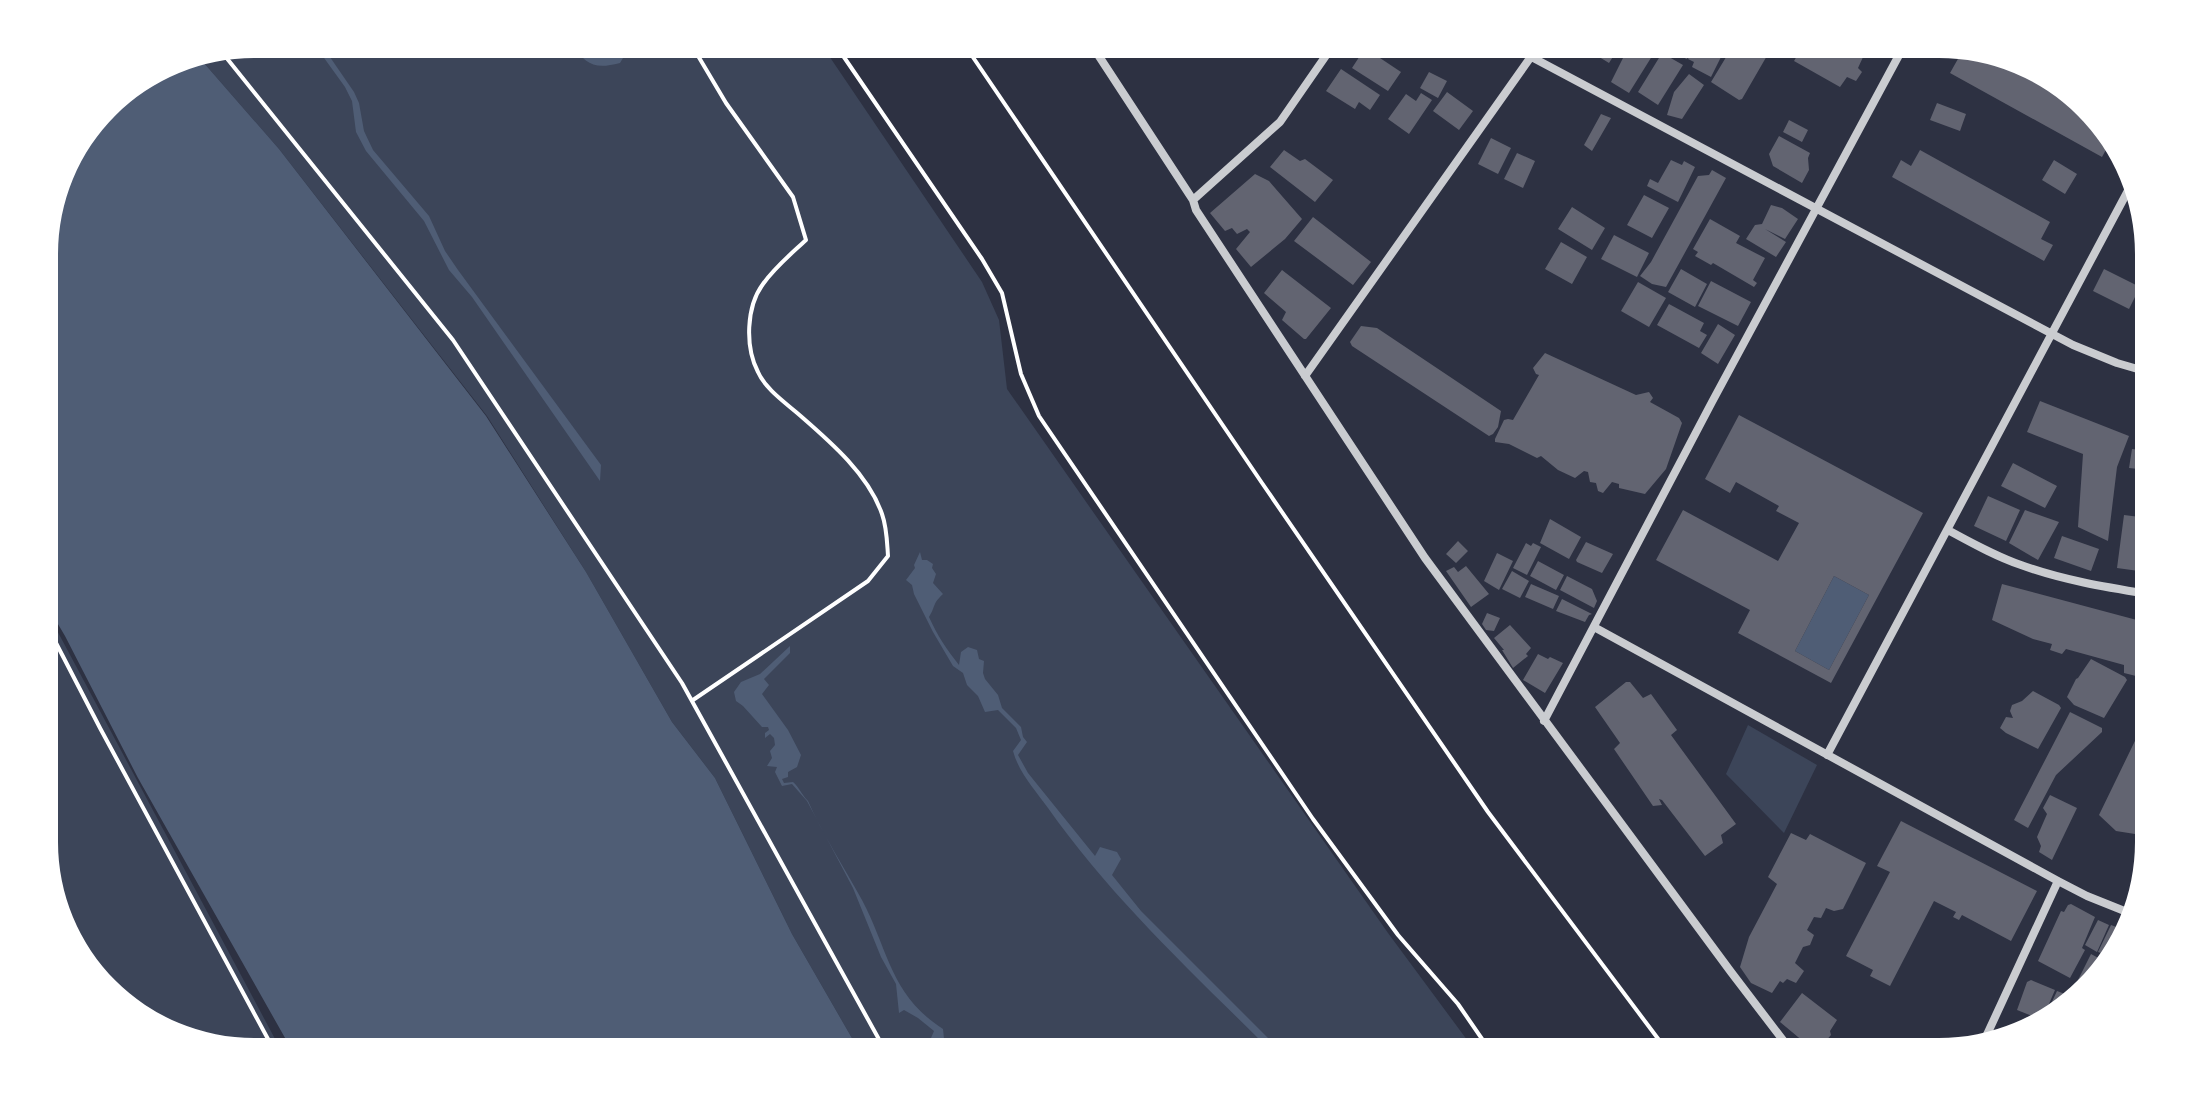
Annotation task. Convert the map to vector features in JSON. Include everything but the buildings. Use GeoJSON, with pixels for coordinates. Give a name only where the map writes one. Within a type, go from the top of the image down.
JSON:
{"type":"FeatureCollection","features":[{"type":"Feature","properties":{"kind":"street"},"geometry":{"type":"LineString","coordinates":[[1100,58],[1193,200],[1196,210],[1425,558],[1782,1038]]}},
{"type":"Feature","properties":{"kind":"street"},"geometry":{"type":"LineString","coordinates":[[1193,200],[1280,122],[1324,58]]}},
{"type":"Feature","properties":{"kind":"street"},"geometry":{"type":"LineString","coordinates":[[1305,376],[1530,58],[2094,355],[2135,368]]}},
{"type":"Feature","properties":{"kind":"street"},"geometry":{"type":"LineString","coordinates":[[1544,721],[1898,58]]}},
{"type":"Feature","properties":{"kind":"street"},"geometry":{"type":"LineString","coordinates":[[1827,755],[2125,195]]}},
{"type":"Feature","properties":{"kind":"street"},"geometry":{"type":"LineString","coordinates":[[1948,530],[2022,566],[2135,591]]}},
{"type":"Feature","properties":{"kind":"street"},"geometry":{"type":"LineString","coordinates":[[1594,627],[2058,881],[2122,910]]}},
{"type":"Feature","properties":{"kind":"street"},"geometry":{"type":"LineString","coordinates":[[1989,1031],[2058,881]]}},
{"type":"Feature","properties":{"kind":"path"},"geometry":{"type":"LineString","coordinates":[[693,700],[868,581],[888,556],[882,512],[868,486],[833,444],[776,395],[758,372],[750,343],[750,313],[761,286],[806,240],[793,197],[726,103],[699,58]]}},
{"type":"Feature","properties":{"kind":"path"},"geometry":{"type":"LineString","coordinates":[[845,58],[1002,293],[1021,374],[1039,416],[1313,819],[1398,935],[1458,1004],[1481,1038]]}},
{"type":"Feature","properties":{"kind":"path"},"geometry":{"type":"LineString","coordinates":[[974,58],[1488,812],[1658,1038]]}},
{"type":"Feature","properties":{"kind":"path"},"geometry":{"type":"LineString","coordinates":[[228,60],[453,340],[693,700],[878,1038]]}},
{"type":"Feature","properties":{"kind":"path"},"geometry":{"type":"LineString","coordinates":[[58,647],[267,1038]]}},
{"type":"Feature","properties":{"kind":"shaded area"},"geometry":{"type":"Polygon","coordinates":[[[254,58],[830,58],[982,282],[999,320],[1007,389],[1388,933],[1466,1038],[852,1038],[792,934],[715,778],[672,722],[586,572],[487,416],[279,149],[205,65],[254,58]]]}},
{"type":"Feature","properties":{"kind":"shaded area"},"geometry":{"type":"Polygon","coordinates":[[[324,58],[331,58],[354,92],[364,131],[373,150],[429,216],[445,251],[458,270],[601,465],[600,481],[472,297],[449,270],[424,221],[366,151],[356,132],[352,101],[324,58]]]}},
{"type":"Feature","properties":{"kind":"shaded area"},"geometry":{"type":"Polygon","coordinates":[[[583,58],[623,58],[620,63],[603,66],[583,58]]]}},
{"type":"Feature","properties":{"kind":"shaded area"},"geometry":{"type":"Polygon","coordinates":[[[205,65],[279,149],[486,416],[586,572],[672,722],[715,778],[792,934],[852,1038],[285,1038],[138,778],[58,624],[58,241],[65,203],[78,167],[115,115],[156,84],[205,65]]]}},
{"type":"Feature","properties":{"kind":"shaded area"},"geometry":{"type":"Polygon","coordinates":[[[920,552],[922,560],[933,564],[936,574],[933,583],[943,594],[929,617],[932,624],[959,665],[961,652],[968,647],[977,650],[979,659],[984,661],[985,679],[998,695],[1002,708],[1021,727],[1027,742],[1018,755],[1028,773],[1095,856],[1100,847],[1117,852],[1121,859],[1112,875],[1141,911],[1268,1038],[1258,1038],[1126,905],[1033,788],[1013,751],[1021,740],[1016,728],[998,710],[985,712],[978,696],[967,685],[963,673],[953,666],[933,632],[912,585],[906,580],[920,552]]]}},
{"type":"Feature","properties":{"kind":"shaded area"},"geometry":{"type":"Polygon","coordinates":[[[1834,576],[1869,595],[1829,670],[1795,651],[1834,576]]]}},
{"type":"Feature","properties":{"kind":"shaded area"},"geometry":{"type":"Polygon","coordinates":[[[58,632],[275,1038],[228,1036],[191,1028],[167,1018],[125,989],[84,940],[65,893],[60,868],[58,632]]]}},
{"type":"Feature","properties":{"kind":"shaded area"},"geometry":{"type":"Polygon","coordinates":[[[790,646],[790,653],[764,679],[769,685],[762,694],[788,730],[801,755],[797,767],[782,779],[784,783],[793,782],[797,786],[808,801],[818,823],[807,801],[792,784],[782,786],[775,772],[777,767],[767,766],[772,758],[770,751],[775,745],[774,738],[770,734],[765,738],[768,727],[762,727],[736,701],[734,692],[741,682],[760,674],[790,646]]]}},
{"type":"Feature","properties":{"kind":"shaded area"},"geometry":{"type":"Polygon","coordinates":[[[1748,725],[1817,765],[1784,833],[1726,774],[1748,725]]]}},
{"type":"Feature","properties":{"kind":"shaded area"},"geometry":{"type":"Polygon","coordinates":[[[824,833],[862,900],[901,987],[925,1016],[943,1029],[944,1038],[931,1038],[934,1031],[918,1018],[904,1010],[899,1013],[896,984],[881,957],[853,888],[824,833]]]}}]}
